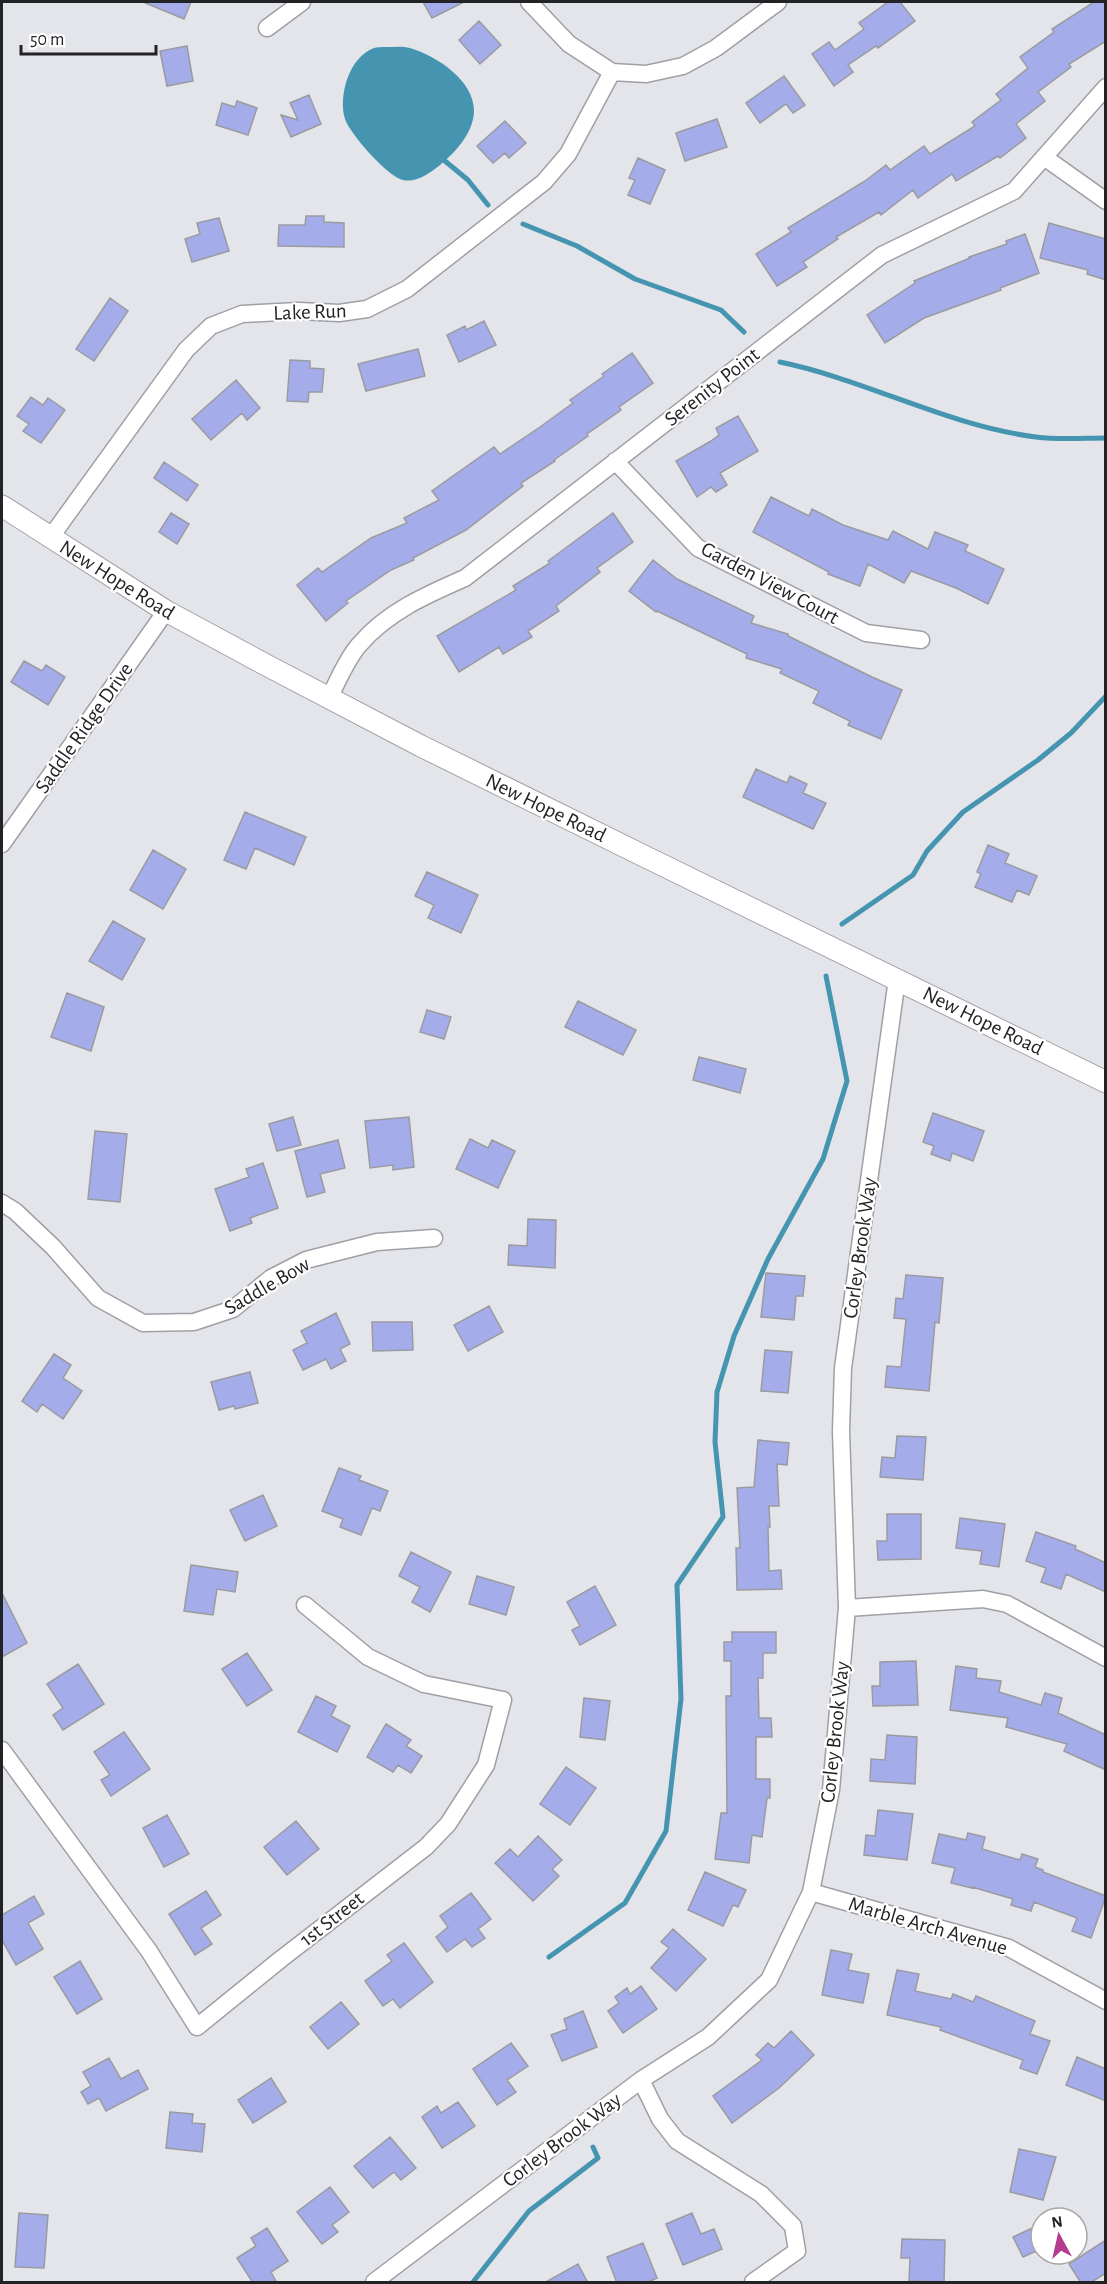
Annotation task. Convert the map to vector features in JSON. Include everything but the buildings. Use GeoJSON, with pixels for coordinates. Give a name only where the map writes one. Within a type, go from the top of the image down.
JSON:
{"type":"FeatureCollection","features":[{"type":"Feature","properties":{"kind":"street"},"geometry":{"type":"LineString","coordinates":[[267,28],[303,2]]}},
{"type":"Feature","properties":{"kind":"street"},"geometry":{"type":"LineString","coordinates":[[529,2],[569,44],[612,72],[646,74],[683,66],[716,48],[778,2]]}},
{"type":"Feature","properties":{"kind":"street","name":"Lake Run"},"geometry":{"type":"LineString","coordinates":[[50,538],[186,350],[211,326],[242,314],[298,311],[339,313],[367,309],[407,289],[544,182],[568,154],[612,72]]}},
{"type":"Feature","properties":{"kind":"street","name":"Serenity Point"},"geometry":{"type":"LineString","coordinates":[[329,698],[358,645],[392,614],[465,578],[882,255],[1014,191],[1106,87]]}},
{"type":"Feature","properties":{"kind":"street"},"geometry":{"type":"LineString","coordinates":[[1044,157],[1106,201]]}},
{"type":"Feature","properties":{"kind":"street","name":"Garden View Court"},"geometry":{"type":"LineString","coordinates":[[615,461],[698,548],[866,633],[921,640]]}},
{"type":"Feature","properties":{"kind":"street","name":"New Hope Road"},"geometry":{"type":"LineString","coordinates":[[2,506],[166,611],[329,698],[1106,1083]]}},
{"type":"Feature","properties":{"kind":"street","name":"Saddle Ridge Drive"},"geometry":{"type":"LineString","coordinates":[[2,844],[166,611]]}},
{"type":"Feature","properties":{"kind":"street","name":"Corley Brook Way"},"geometry":{"type":"LineString","coordinates":[[374,2283],[641,2080],[708,2037],[769,1980],[811,1892],[831,1790],[848,1608],[841,1442],[843,1368],[897,979]]}},
{"type":"Feature","properties":{"kind":"street","name":"Saddle Bow"},"geometry":{"type":"LineString","coordinates":[[2,1203],[15,1211],[53,1247],[98,1298],[143,1323],[194,1322],[234,1309],[271,1278],[306,1260],[377,1242],[434,1238]]}},
{"type":"Feature","properties":{"kind":"street"},"geometry":{"type":"LineString","coordinates":[[848,1608],[983,1599],[1007,1604],[1106,1658]]}},
{"type":"Feature","properties":{"kind":"street","name":"1st Street"},"geometry":{"type":"LineString","coordinates":[[2,1750],[149,1951],[197,2027],[426,1847],[448,1824],[486,1765],[503,1700],[424,1684],[368,1657],[305,1605]]}},
{"type":"Feature","properties":{"kind":"street","name":"Marble Arch Avenue"},"geometry":{"type":"LineString","coordinates":[[811,1892],[1009,1948],[1106,2001]]}},
{"type":"Feature","properties":{"kind":"street"},"geometry":{"type":"LineString","coordinates":[[641,2080],[660,2119],[677,2141],[761,2194],[793,2226],[797,2251],[753,2283]]}},
{"type":"Feature","properties":{"kind":"water"},"geometry":{"type":"Polygon","coordinates":[[[374,48],[410,48],[432,57],[452,71],[468,90],[473,101],[474,112],[467,135],[452,154],[422,177],[411,180],[400,179],[394,175],[369,152],[348,126],[343,110],[348,78],[358,60],[374,48]]]}},
{"type":"Feature","properties":{"kind":"waterway"},"geometry":{"type":"LineString","coordinates":[[445,161],[468,180],[488,205]]}},
{"type":"Feature","properties":{"kind":"waterway"},"geometry":{"type":"LineString","coordinates":[[523,224],[577,246],[635,279],[721,310],[744,332]]}},
{"type":"Feature","properties":{"kind":"waterway"},"geometry":{"type":"LineString","coordinates":[[780,362],[812,370],[939,413],[1003,431],[1045,438],[1106,438]]}},
{"type":"Feature","properties":{"kind":"waterway"},"geometry":{"type":"LineString","coordinates":[[842,924],[913,875],[927,851],[963,812],[1038,760],[1071,733],[1106,696]]}},
{"type":"Feature","properties":{"kind":"waterway"},"geometry":{"type":"LineString","coordinates":[[549,1957],[625,1903],[666,1831],[681,1699],[677,1585],[723,1517],[715,1442],[717,1392],[734,1336],[768,1259],[823,1159],[847,1081],[826,976]]}},
{"type":"Feature","properties":{"kind":"waterway"},"geometry":{"type":"LineString","coordinates":[[473,2282],[529,2211],[598,2158],[593,2147]]}}]}
